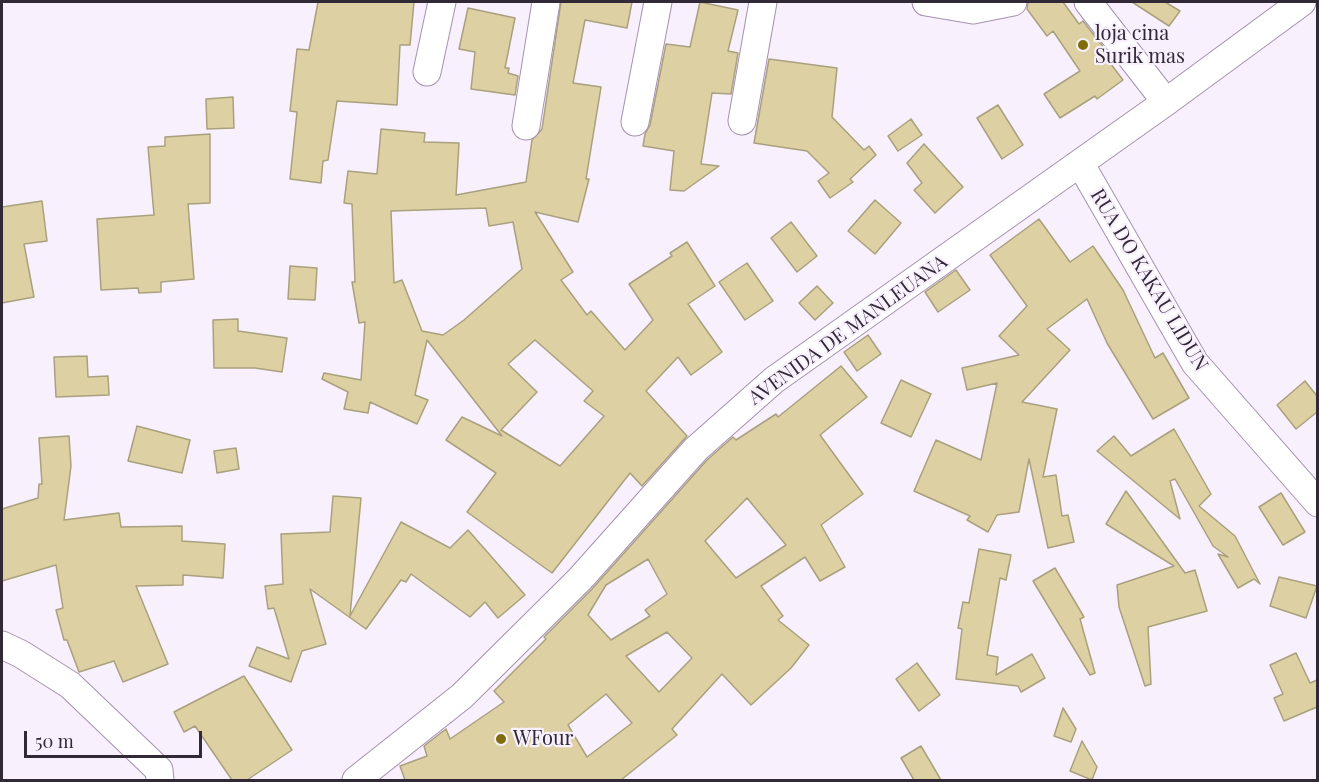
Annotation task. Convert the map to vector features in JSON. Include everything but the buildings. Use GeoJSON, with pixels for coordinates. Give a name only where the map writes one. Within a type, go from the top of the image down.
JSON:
{"type":"FeatureCollection","features":[{"type":"Feature","properties":{"kind":"street"},"geometry":{"type":"LineString","coordinates":[[426,72],[442,2]]}},
{"type":"Feature","properties":{"kind":"street"},"geometry":{"type":"LineString","coordinates":[[525,126],[546,2]]}},
{"type":"Feature","properties":{"kind":"street"},"geometry":{"type":"LineString","coordinates":[[636,122],[658,2]]}},
{"type":"Feature","properties":{"kind":"street"},"geometry":{"type":"LineString","coordinates":[[742,121],[763,2]]}},
{"type":"Feature","properties":{"kind":"street"},"geometry":{"type":"LineString","coordinates":[[926,2],[973,10],[1013,2]]}},
{"type":"Feature","properties":{"kind":"street"},"geometry":{"type":"LineString","coordinates":[[1088,2],[1166,102]]}},
{"type":"Feature","properties":{"kind":"street","name":"AVENIDA DE MANLEUANA"},"geometry":{"type":"LineString","coordinates":[[356,780],[462,696],[580,579],[696,449],[774,380],[1166,102],[1302,2]]}},
{"type":"Feature","properties":{"kind":"street","name":"RUA DO KAKAU LIDUN"},"geometry":{"type":"LineString","coordinates":[[1080,163],[1195,363],[1317,502]]}},
{"type":"Feature","properties":{"kind":"street"},"geometry":{"type":"LineString","coordinates":[[2,645],[21,654],[70,685],[159,770],[160,780]]}},
{"type":"Feature","properties":{"kind":"place","name":"loja cina Surik mas"},"geometry":{"type":"Point","coordinates":[1083,45]}},
{"type":"Feature","properties":{"kind":"place","name":"WFour"},"geometry":{"type":"Point","coordinates":[501,739]}}]}
